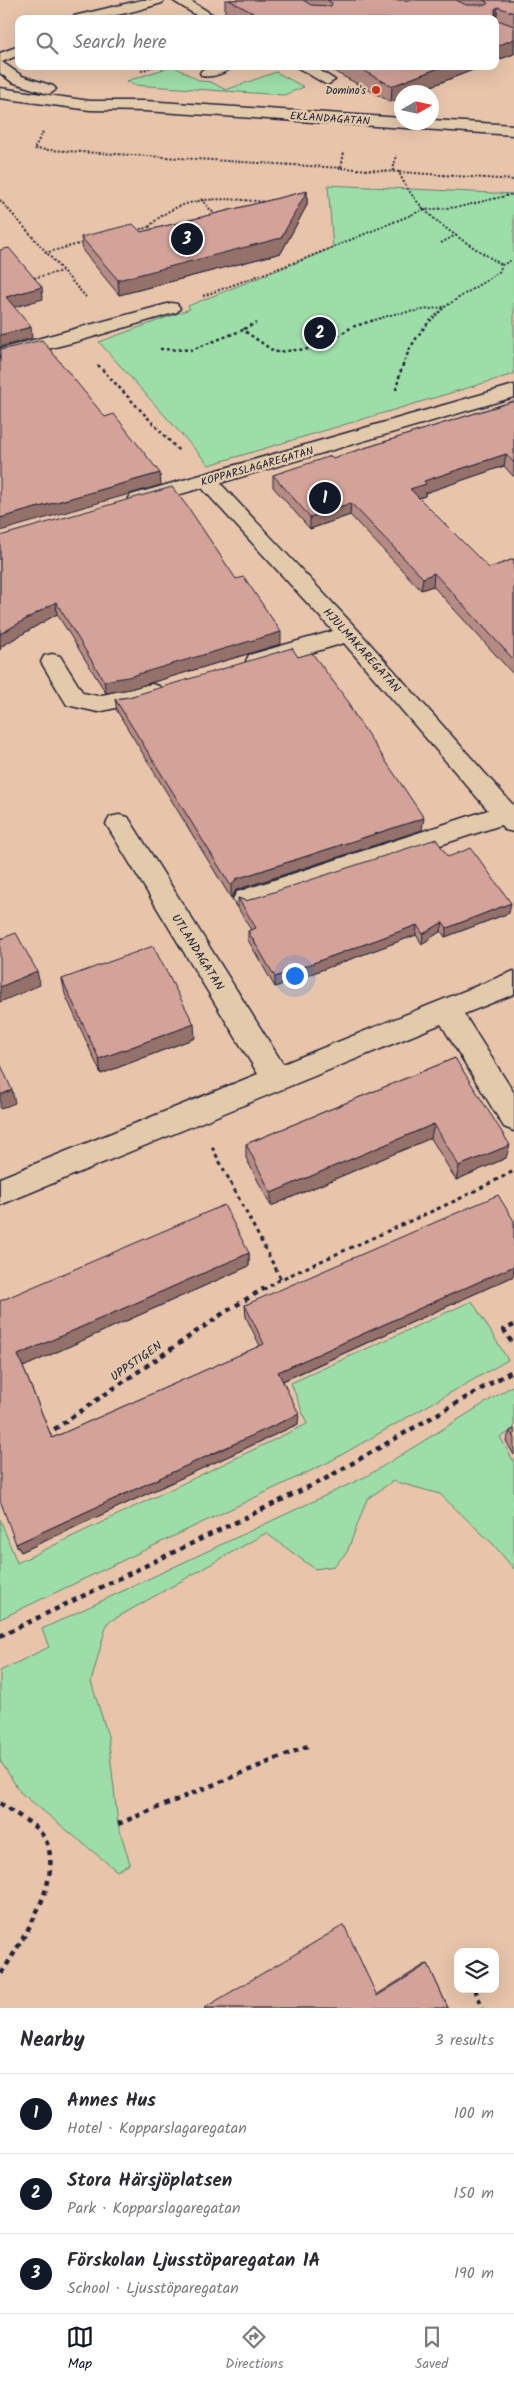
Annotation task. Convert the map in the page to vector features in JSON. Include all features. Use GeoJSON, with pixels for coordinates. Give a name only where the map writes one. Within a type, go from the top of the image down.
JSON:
{"type":"FeatureCollection","features":[{"type":"Feature","properties":{"kind":"street"},"geometry":{"type":"LineString","coordinates":[[98,15],[157,0]]}},
{"type":"Feature","properties":{"kind":"street"},"geometry":{"type":"LineString","coordinates":[[179,0],[207,15]]}},
{"type":"Feature","properties":{"kind":"street"},"geometry":{"type":"LineString","coordinates":[[110,15],[121,10]]}},
{"type":"Feature","properties":{"kind":"street"},"geometry":{"type":"LineString","coordinates":[[0,58],[15,52]]}},
{"type":"Feature","properties":{"kind":"street","name":"EKLANDAGATAN"},"geometry":{"type":"LineString","coordinates":[[0,65],[17,79],[34,86],[145,106]]}},
{"type":"Feature","properties":{"kind":"street"},"geometry":{"type":"LineString","coordinates":[[207,73],[215,70]]}},
{"type":"Feature","properties":{"kind":"street"},"geometry":{"type":"LineString","coordinates":[[309,70],[327,80]]}},
{"type":"Feature","properties":{"kind":"street","name":"EKLANDAGATAN"},"geometry":{"type":"LineString","coordinates":[[0,93],[61,104],[112,107],[145,106],[514,130]]}},
{"type":"Feature","properties":{"kind":"street"},"geometry":{"type":"LineString","coordinates":[[0,355],[72,337],[111,324],[171,308]]}},
{"type":"Feature","properties":{"kind":"street","name":"KOPPARSLAGAREGATAN"},"geometry":{"type":"LineString","coordinates":[[124,504],[514,392]]}},
{"type":"Feature","properties":{"kind":"street","name":"HJULMAKAREGATAN"},"geometry":{"type":"LineString","coordinates":[[207,481],[349,634],[510,819]]}},
{"type":"Feature","properties":{"kind":"street"},"geometry":{"type":"LineString","coordinates":[[235,668],[349,634]]}},
{"type":"Feature","properties":{"kind":"street"},"geometry":{"type":"LineString","coordinates":[[52,662],[74,699],[98,704],[130,699],[168,688]]}},
{"type":"Feature","properties":{"kind":"street"},"geometry":{"type":"LineString","coordinates":[[246,899],[510,819]]}},
{"type":"Feature","properties":{"kind":"street","name":"UTLANDAGATAN"},"geometry":{"type":"LineString","coordinates":[[119,824],[278,1079]]}},
{"type":"Feature","properties":{"kind":"street"},"geometry":{"type":"LineString","coordinates":[[0,1192],[514,982]]}},
{"type":"Feature","properties":{"kind":"street"},"geometry":{"type":"LineString","coordinates":[[447,1010],[514,1118]]}},
{"type":"Feature","properties":{"kind":"path"},"geometry":{"type":"LineString","coordinates":[[46,128],[34,149],[514,180]]}},
{"type":"Feature","properties":{"kind":"path"},"geometry":{"type":"LineString","coordinates":[[341,168],[346,144]]}},
{"type":"Feature","properties":{"kind":"path"},"geometry":{"type":"LineString","coordinates":[[399,172],[401,181],[423,210],[502,266]]}},
{"type":"Feature","properties":{"kind":"path"},"geometry":{"type":"LineString","coordinates":[[171,308],[304,259],[423,210],[458,207],[514,194]]}},
{"type":"Feature","properties":{"kind":"path"},"geometry":{"type":"LineString","coordinates":[[131,232],[149,227],[157,217],[170,211],[173,207],[201,199],[270,203]]}},
{"type":"Feature","properties":{"kind":"path"},"geometry":{"type":"LineString","coordinates":[[201,199],[219,219],[215,220]]}},
{"type":"Feature","properties":{"kind":"path"},"geometry":{"type":"LineString","coordinates":[[0,200],[45,253],[129,341],[158,348],[191,350],[256,324]]}},
{"type":"Feature","properties":{"kind":"path"},"geometry":{"type":"LineString","coordinates":[[149,227],[160,236]]}},
{"type":"Feature","properties":{"kind":"path"},"geometry":{"type":"LineString","coordinates":[[441,243],[456,234]]}},
{"type":"Feature","properties":{"kind":"path"},"geometry":{"type":"LineString","coordinates":[[45,253],[87,242]]}},
{"type":"Feature","properties":{"kind":"path"},"geometry":{"type":"LineString","coordinates":[[390,428],[400,368],[416,335],[444,307],[499,272],[502,266],[513,260],[514,255]]}},
{"type":"Feature","properties":{"kind":"path"},"geometry":{"type":"LineString","coordinates":[[34,278],[62,271]]}},
{"type":"Feature","properties":{"kind":"path"},"geometry":{"type":"LineString","coordinates":[[243,330],[275,352],[318,348],[352,327],[394,314],[444,307]]}},
{"type":"Feature","properties":{"kind":"path"},"geometry":{"type":"LineString","coordinates":[[72,337],[207,481]]}},
{"type":"Feature","properties":{"kind":"path"},"geometry":{"type":"LineString","coordinates":[[194,1113],[281,1278]]}},
{"type":"Feature","properties":{"kind":"path","name":"UPPSTIGEN"},"geometry":{"type":"LineString","coordinates":[[41,1438],[225,1312],[281,1278],[457,1200],[514,1171]]}},
{"type":"Feature","properties":{"kind":"path"},"geometry":{"type":"LineString","coordinates":[[514,1325],[504,1330],[514,1346]]}},
{"type":"Feature","properties":{"kind":"path"},"geometry":{"type":"LineString","coordinates":[[0,1636],[325,1479],[514,1370]]}},
{"type":"Feature","properties":{"kind":"path"},"geometry":{"type":"LineString","coordinates":[[118,1824],[310,1744]]}},
{"type":"Feature","properties":{"kind":"path"},"geometry":{"type":"LineString","coordinates":[[0,1803],[44,1837],[51,1851],[50,1872],[41,1903],[0,1976]]}},
{"type":"Feature","properties":{"kind":"path"},"geometry":{"type":"LineString","coordinates":[[476,1993],[482,2008]]}},
{"type":"Feature","properties":{"kind":"green space"},"geometry":{"type":"Polygon","coordinates":[[[161,70],[180,70],[200,81],[211,82],[226,90],[276,72],[304,87],[284,95],[134,85],[127,81],[161,70]]]}},
{"type":"Feature","properties":{"kind":"green space"},"geometry":{"type":"Polygon","coordinates":[[[328,185],[514,194],[514,374],[209,465],[99,342],[190,309],[188,306],[333,248],[328,185]]]}},
{"type":"Feature","properties":{"kind":"green space"},"geometry":{"type":"Polygon","coordinates":[[[472,1301],[508,1360],[327,1463],[0,1619],[0,1519],[17,1563],[307,1424],[291,1383],[472,1301]]]}},
{"type":"Feature","properties":{"kind":"green space"},"geometry":{"type":"Polygon","coordinates":[[[514,1385],[514,1430],[500,1437],[514,1462],[514,1569],[493,1544],[440,1494],[393,1481],[367,1499],[347,1552],[334,1566],[315,1569],[266,1533],[107,1623],[91,1682],[108,1736],[118,1824],[130,1864],[117,1871],[20,1792],[0,1760],[0,1671],[49,1647],[42,1629],[367,1476],[514,1385]]]}},
{"type":"Feature","properties":{"kind":"building"},"geometry":{"type":"Polygon","coordinates":[[[229,0],[303,0],[311,5],[331,6],[332,3],[327,0],[456,0],[466,5],[487,5],[487,2],[483,0],[514,0],[514,13],[498,7],[495,9],[495,15],[257,15],[229,0]]]}},
{"type":"Feature","properties":{"kind":"building"},"geometry":{"type":"Polygon","coordinates":[[[499,20],[514,26],[514,39],[499,45],[499,20]]]}},
{"type":"Feature","properties":{"kind":"building"},"geometry":{"type":"Polygon","coordinates":[[[362,70],[434,70],[394,85],[392,86],[362,70]]]}},
{"type":"Feature","properties":{"kind":"building"},"geometry":{"type":"Polygon","coordinates":[[[307,191],[281,238],[118,280],[81,237],[133,224],[141,232],[307,191]]]}},
{"type":"Feature","properties":{"kind":"building"},"geometry":{"type":"Polygon","coordinates":[[[9,248],[42,287],[6,297],[31,327],[0,335],[0,250],[9,248]]]}},
{"type":"Feature","properties":{"kind":"building"},"geometry":{"type":"Polygon","coordinates":[[[42,340],[105,417],[114,414],[160,473],[0,518],[0,350],[42,340]]]}},
{"type":"Feature","properties":{"kind":"building"},"geometry":{"type":"Polygon","coordinates":[[[514,401],[514,463],[506,454],[424,481],[426,484],[410,489],[489,568],[514,559],[514,660],[434,573],[423,578],[351,503],[310,517],[273,475],[514,401]]]}},
{"type":"Feature","properties":{"kind":"building"},"geometry":{"type":"Polygon","coordinates":[[[172,487],[190,510],[236,579],[244,577],[281,632],[128,677],[104,681],[56,602],[0,634],[0,536],[172,487]]]}},
{"type":"Feature","properties":{"kind":"building"},"geometry":{"type":"Polygon","coordinates":[[[292,648],[298,657],[312,653],[350,704],[348,705],[424,818],[236,879],[231,886],[115,699],[129,697],[292,648]]]}},
{"type":"Feature","properties":{"kind":"building"},"geometry":{"type":"Polygon","coordinates":[[[436,839],[448,857],[471,848],[511,903],[447,928],[443,922],[423,934],[417,925],[275,977],[248,931],[256,928],[238,898],[246,901],[436,839]]]}},
{"type":"Feature","properties":{"kind":"building"},"geometry":{"type":"Polygon","coordinates":[[[16,933],[37,971],[0,987],[0,939],[16,933]]]}},
{"type":"Feature","properties":{"kind":"building"},"geometry":{"type":"Polygon","coordinates":[[[153,946],[194,1024],[99,1059],[62,979],[153,946]]]}},
{"type":"Feature","properties":{"kind":"building"},"geometry":{"type":"Polygon","coordinates":[[[455,1058],[510,1145],[459,1166],[434,1124],[271,1193],[246,1144],[455,1058]]]}},
{"type":"Feature","properties":{"kind":"building"},"geometry":{"type":"Polygon","coordinates":[[[0,1063],[12,1090],[0,1095],[0,1063]]]}},
{"type":"Feature","properties":{"kind":"building"},"geometry":{"type":"Polygon","coordinates":[[[498,1195],[514,1221],[514,1266],[278,1372],[299,1414],[16,1544],[0,1500],[0,1301],[224,1205],[249,1253],[18,1355],[52,1438],[264,1344],[245,1305],[498,1195]]]}},
{"type":"Feature","properties":{"kind":"building"},"geometry":{"type":"Polygon","coordinates":[[[514,1429],[514,1438],[510,1431],[514,1429]]]}},
{"type":"Feature","properties":{"kind":"building"},"geometry":{"type":"Polygon","coordinates":[[[344,1925],[377,1996],[428,1964],[448,2008],[204,2008],[344,1925]]]}},
{"type":"Feature","properties":{"kind":"place","name":"Domino's"},"geometry":{"type":"Point","coordinates":[376,90]}},
{"type":"Feature","properties":{"kind":"place","name":"Förskolan Ljusstöparegatan 1A"},"geometry":{"type":"Point","coordinates":[187,239]}},
{"type":"Feature","properties":{"kind":"place","name":"Stora Härsjöplatsen"},"geometry":{"type":"Point","coordinates":[320,333]}},
{"type":"Feature","properties":{"kind":"place","name":"Annes Hus"},"geometry":{"type":"Point","coordinates":[325,498]}}]}
